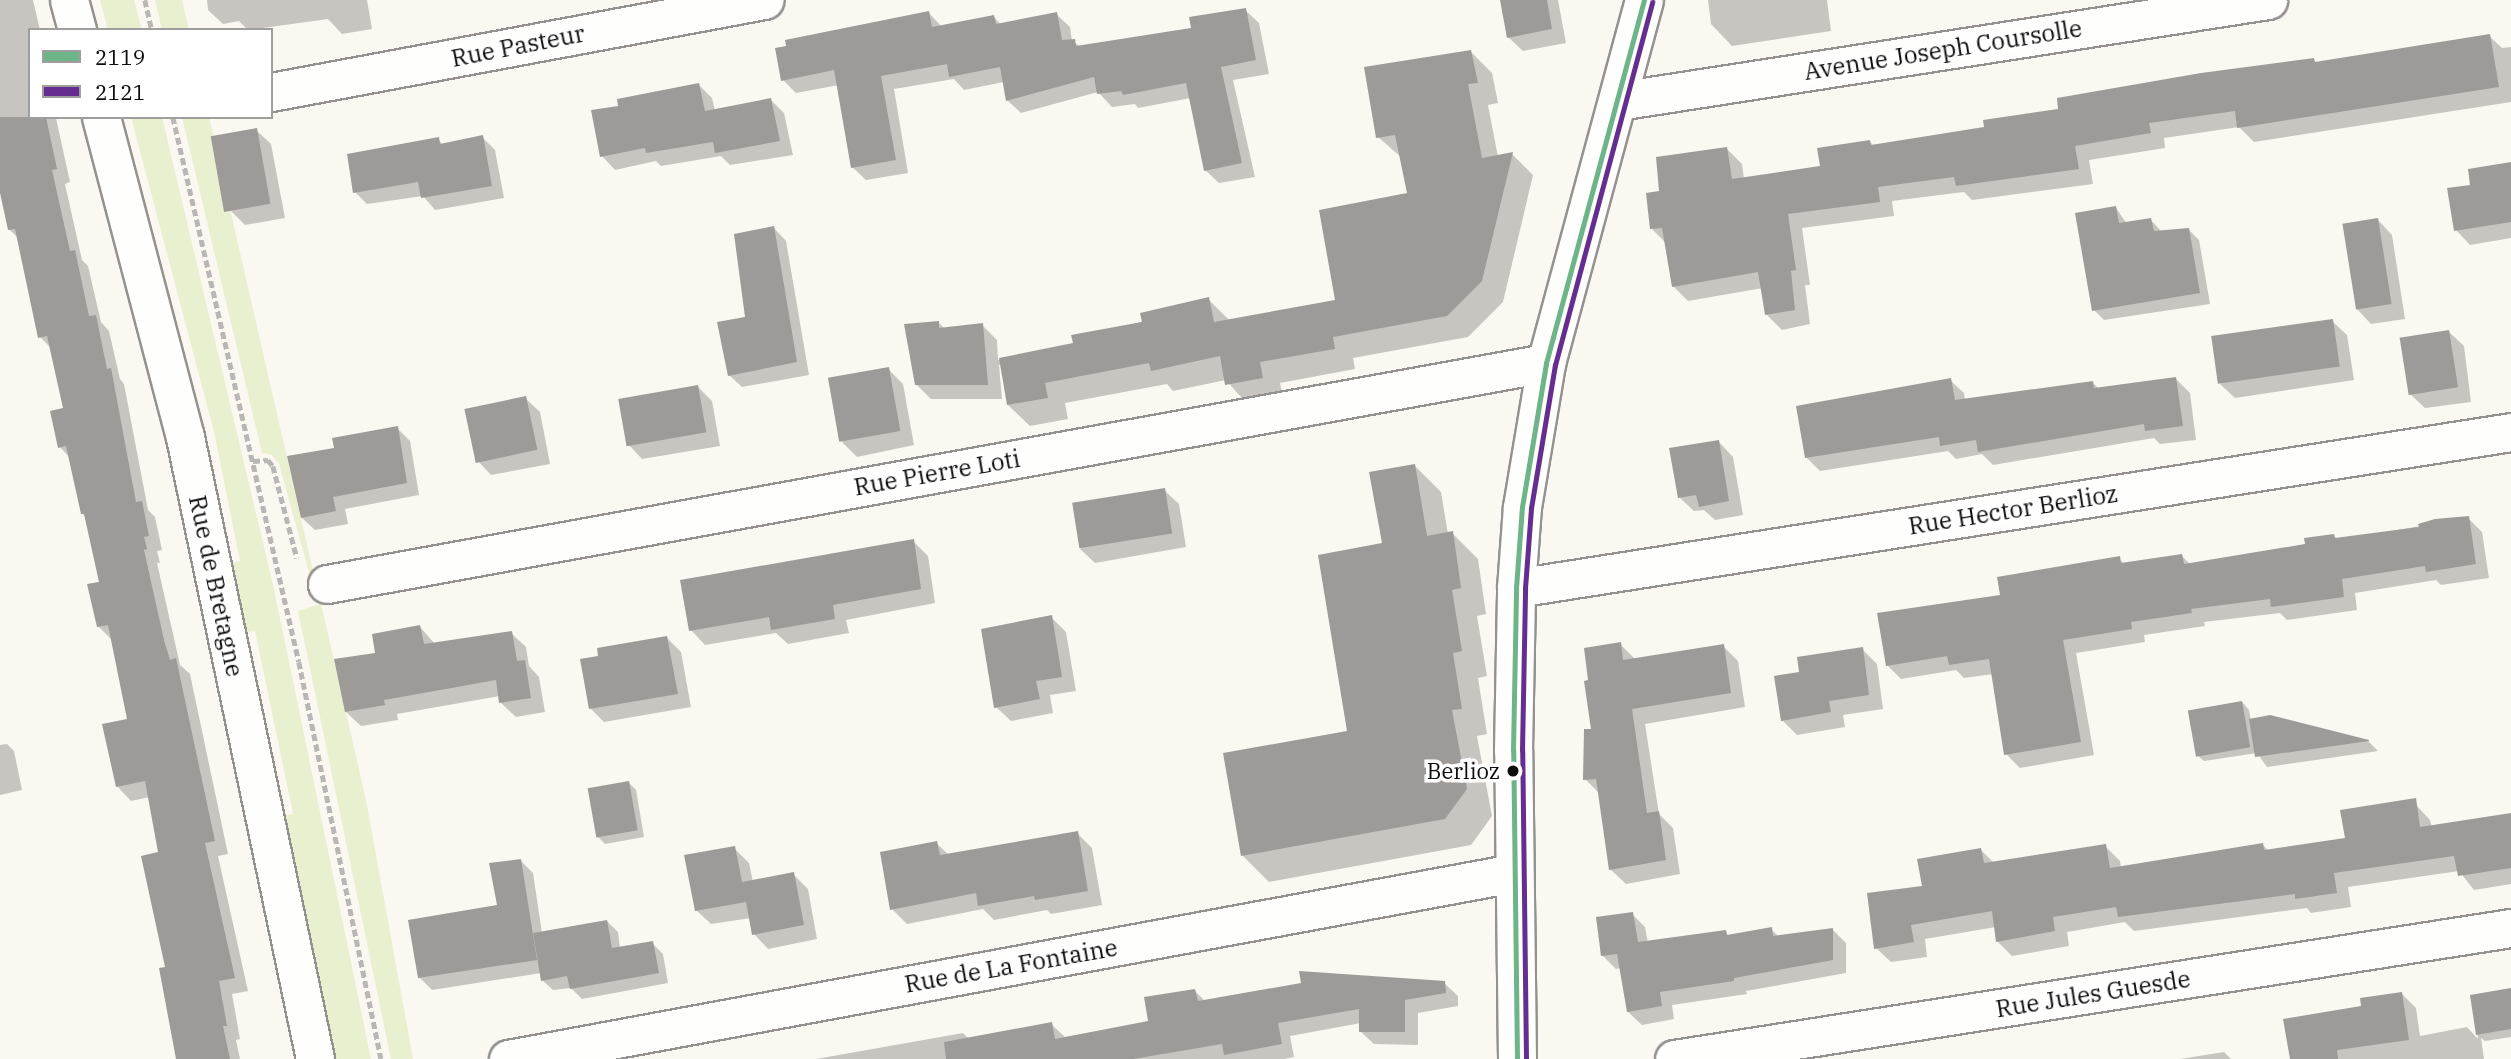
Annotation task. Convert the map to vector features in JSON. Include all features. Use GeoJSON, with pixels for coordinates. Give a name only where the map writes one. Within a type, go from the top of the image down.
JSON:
{"type":"FeatureCollection","features":[{"type":"Feature","properties":{"kind":"street"},"geometry":{"type":"LineString","coordinates":[[69,0],[76,28]]}},
{"type":"Feature","properties":{"kind":"street","name":"Rue Pasteur"},"geometry":{"type":"LineString","coordinates":[[273,92],[764,0]]}},
{"type":"Feature","properties":{"kind":"street"},"geometry":{"type":"LineString","coordinates":[[1517,1059],[1514,873],[1516,588],[1522,507],[1546,362],[1644,0]]}},
{"type":"Feature","properties":{"kind":"street","name":"Avenue Joseph Coursolle"},"geometry":{"type":"LineString","coordinates":[[1618,101],[2268,0]]}},
{"type":"Feature","properties":{"kind":"street","name":"Rue de Bretagne"},"geometry":{"type":"LineString","coordinates":[[102,119],[185,437],[315,1059]]}},
{"type":"Feature","properties":{"kind":"street","name":"Rue Pierre Loti"},"geometry":{"type":"LineString","coordinates":[[327,583],[1546,362]]}},
{"type":"Feature","properties":{"kind":"street","name":"Rue Hector Berlioz"},"geometry":{"type":"LineString","coordinates":[[1516,588],[2511,432]]}},
{"type":"Feature","properties":{"kind":"street","name":"Rue de La Fontaine"},"geometry":{"type":"LineString","coordinates":[[508,1059],[1514,873]]}},
{"type":"Feature","properties":{"kind":"street","name":"Rue Jules Guesde"},"geometry":{"type":"LineString","coordinates":[[1674,1059],[2511,929]]}},
{"type":"Feature","properties":{"kind":"path"},"geometry":{"type":"LineString","coordinates":[[145,0],[152,28]]}},
{"type":"Feature","properties":{"kind":"path"},"geometry":{"type":"LineString","coordinates":[[173,119],[296,649],[381,1059]]}},
{"type":"Feature","properties":{"kind":"path"},"geometry":{"type":"LineString","coordinates":[[253,461],[268,460],[273,466],[303,583],[310,586],[327,583]]}},
{"type":"Feature","properties":{"kind":"green space"},"geometry":{"type":"Polygon","coordinates":[[[100,0],[134,0],[141,28],[107,28],[100,0]]]}},
{"type":"Feature","properties":{"kind":"green space"},"geometry":{"type":"Polygon","coordinates":[[[155,0],[182,0],[189,28],[162,28],[155,0]]]}},
{"type":"Feature","properties":{"kind":"green space"},"geometry":{"type":"Polygon","coordinates":[[[132,119],[162,119],[274,589],[371,1059],[330,1059],[279,817],[293,814],[255,631],[241,633],[227,564],[240,561],[214,432],[132,119]]]}},
{"type":"Feature","properties":{"kind":"green space"},"geometry":{"type":"Polygon","coordinates":[[[182,119],[209,119],[315,580],[311,579],[279,464],[272,455],[262,453],[182,119]]]}},
{"type":"Feature","properties":{"kind":"green space"},"geometry":{"type":"Polygon","coordinates":[[[321,604],[366,800],[413,1059],[391,1059],[298,611],[321,604]]]}},
{"type":"Feature","properties":{"kind":"building"},"geometry":{"type":"Polygon","coordinates":[[[1500,0],[1547,0],[1552,29],[1507,38],[1500,0]]]}},
{"type":"Feature","properties":{"kind":"building"},"geometry":{"type":"Polygon","coordinates":[[[1246,8],[1256,60],[1221,67],[1242,163],[1204,171],[1186,83],[1123,95],[1121,91],[1097,94],[1094,77],[1006,101],[1000,67],[949,77],[947,64],[881,76],[896,160],[851,168],[834,70],[781,81],[775,48],[786,46],[785,40],[929,11],[932,27],[994,15],[996,24],[1057,12],[1062,40],[1075,39],[1076,46],[1191,28],[1189,17],[1246,8]]]}},
{"type":"Feature","properties":{"kind":"building"},"geometry":{"type":"Polygon","coordinates":[[[2490,34],[2499,87],[2237,128],[2235,111],[2149,123],[2151,133],[2075,146],[2079,169],[1956,186],[1954,177],[1878,187],[1880,202],[1788,214],[1796,270],[1791,271],[1795,310],[1765,315],[1758,272],[1672,287],[1662,228],[1650,229],[1646,193],[1659,191],[1656,157],[1727,147],[1732,179],[1820,166],[1817,148],[1870,140],[1871,145],[1984,127],[1983,120],[2058,109],[2057,98],[2201,73],[2314,58],[2315,62],[2490,34]]]}},
{"type":"Feature","properties":{"kind":"building"},"geometry":{"type":"Polygon","coordinates":[[[1471,50],[1478,83],[1468,84],[1482,158],[1513,152],[1482,281],[1447,316],[1333,337],[1335,349],[1260,362],[1263,378],[1225,385],[1220,356],[1151,371],[1149,363],[1045,383],[1048,398],[1007,405],[999,358],[1073,343],[1071,335],[1142,322],[1140,313],[1209,297],[1214,322],[1335,300],[1319,210],[1407,193],[1395,135],[1376,138],[1364,67],[1471,50]]]}},
{"type":"Feature","properties":{"kind":"building"},"geometry":{"type":"Polygon","coordinates":[[[699,83],[705,111],[771,98],[780,141],[715,153],[713,142],[646,153],[645,148],[600,157],[591,110],[618,106],[617,99],[699,83]]]}},
{"type":"Feature","properties":{"kind":"building"},"geometry":{"type":"Polygon","coordinates":[[[0,117],[46,119],[57,169],[52,170],[70,251],[75,250],[89,316],[96,315],[107,369],[111,368],[136,502],[142,501],[149,536],[144,537],[147,549],[144,550],[164,640],[170,660],[176,658],[215,841],[205,843],[235,978],[219,981],[227,1026],[223,1026],[230,1059],[176,1059],[159,968],[165,967],[141,856],[158,852],[145,781],[116,787],[102,724],[127,719],[108,625],[97,627],[87,584],[99,582],[84,514],[81,514],[66,446],[58,448],[50,411],[63,408],[47,336],[38,338],[15,229],[8,230],[0,193],[0,117]]]}},
{"type":"Feature","properties":{"kind":"building"},"geometry":{"type":"Polygon","coordinates":[[[257,128],[270,204],[224,212],[211,136],[257,128]]]}},
{"type":"Feature","properties":{"kind":"building"},"geometry":{"type":"Polygon","coordinates":[[[483,135],[492,186],[421,198],[418,182],[353,193],[347,154],[439,137],[440,144],[483,135]]]}},
{"type":"Feature","properties":{"kind":"building"},"geometry":{"type":"Polygon","coordinates":[[[2511,162],[2511,222],[2454,231],[2447,188],[2470,185],[2468,169],[2511,162]]]}},
{"type":"Feature","properties":{"kind":"building"},"geometry":{"type":"Polygon","coordinates":[[[2116,206],[2119,223],[2151,218],[2154,231],[2189,228],[2200,293],[2092,311],[2075,213],[2116,206]]]}},
{"type":"Feature","properties":{"kind":"building"},"geometry":{"type":"Polygon","coordinates":[[[2378,218],[2392,304],[2356,310],[2342,224],[2378,218]]]}},
{"type":"Feature","properties":{"kind":"building"},"geometry":{"type":"Polygon","coordinates":[[[774,226],[797,362],[728,376],[717,322],[745,317],[734,234],[774,226]]]}},
{"type":"Feature","properties":{"kind":"building"},"geometry":{"type":"Polygon","coordinates":[[[2333,319],[2340,367],[2218,384],[2211,336],[2333,319]]]}},
{"type":"Feature","properties":{"kind":"building"},"geometry":{"type":"Polygon","coordinates":[[[939,321],[939,328],[983,323],[988,385],[915,385],[904,324],[939,321]]]}},
{"type":"Feature","properties":{"kind":"building"},"geometry":{"type":"Polygon","coordinates":[[[2449,330],[2458,387],[2409,395],[2400,338],[2449,330]]]}},
{"type":"Feature","properties":{"kind":"building"},"geometry":{"type":"Polygon","coordinates":[[[889,367],[900,431],[839,442],[828,378],[889,367]]]}},
{"type":"Feature","properties":{"kind":"building"},"geometry":{"type":"Polygon","coordinates":[[[2176,377],[2183,426],[2145,431],[2144,424],[1978,452],[1976,440],[1940,446],[1939,437],[1805,458],[1796,406],[1951,378],[1955,400],[2093,381],[2094,388],[2176,377]]]}},
{"type":"Feature","properties":{"kind":"building"},"geometry":{"type":"Polygon","coordinates":[[[698,385],[706,432],[627,446],[618,399],[698,385]]]}},
{"type":"Feature","properties":{"kind":"building"},"geometry":{"type":"Polygon","coordinates":[[[526,396],[537,450],[476,463],[464,409],[526,396]]]}},
{"type":"Feature","properties":{"kind":"building"},"geometry":{"type":"Polygon","coordinates":[[[398,426],[407,483],[333,497],[336,511],[301,518],[287,456],[334,448],[332,438],[398,426]]]}},
{"type":"Feature","properties":{"kind":"building"},"geometry":{"type":"Polygon","coordinates":[[[1719,440],[1729,501],[1699,507],[1696,495],[1678,498],[1669,448],[1719,440]]]}},
{"type":"Feature","properties":{"kind":"building"},"geometry":{"type":"Polygon","coordinates":[[[1415,464],[1427,536],[1453,531],[1461,588],[1452,590],[1462,651],[1453,653],[1462,709],[1452,710],[1467,789],[1445,819],[1241,856],[1223,753],[1347,731],[1318,555],[1382,543],[1369,472],[1415,464]]]}},
{"type":"Feature","properties":{"kind":"building"},"geometry":{"type":"Polygon","coordinates":[[[1165,488],[1172,533],[1079,548],[1072,503],[1165,488]]]}},
{"type":"Feature","properties":{"kind":"building"},"geometry":{"type":"Polygon","coordinates":[[[2469,516],[2476,564],[2426,572],[2425,566],[2342,579],[2344,597],[2271,607],[2270,599],[2191,609],[2192,613],[2131,622],[2132,629],[2063,640],[2081,742],[2004,755],[1989,659],[1949,665],[1947,656],[1886,666],[1877,613],[2000,595],[1997,577],[2120,556],[2121,563],[2182,554],[2184,564],[2305,544],[2304,538],[2334,534],[2335,538],[2419,527],[2418,524],[2435,519],[2469,516]]]}},
{"type":"Feature","properties":{"kind":"building"},"geometry":{"type":"Polygon","coordinates":[[[914,539],[921,589],[833,605],[835,619],[771,630],[769,617],[689,631],[680,580],[914,539]]]}},
{"type":"Feature","properties":{"kind":"building"},"geometry":{"type":"Polygon","coordinates":[[[1052,615],[1062,677],[1036,681],[1040,699],[994,708],[981,629],[1052,615]]]}},
{"type":"Feature","properties":{"kind":"building"},"geometry":{"type":"Polygon","coordinates":[[[420,625],[424,644],[512,631],[517,661],[525,660],[531,698],[499,703],[496,680],[384,700],[385,705],[345,712],[334,659],[375,653],[372,634],[420,625]]]}},
{"type":"Feature","properties":{"kind":"building"},"geometry":{"type":"Polygon","coordinates":[[[667,636],[678,694],[589,709],[580,659],[598,656],[597,648],[667,636]]]}},
{"type":"Feature","properties":{"kind":"building"},"geometry":{"type":"Polygon","coordinates":[[[1621,642],[1623,660],[1724,644],[1731,693],[1632,709],[1647,813],[1659,811],[1666,860],[1609,870],[1596,779],[1583,780],[1584,729],[1591,729],[1584,681],[1588,680],[1584,648],[1621,642]]]}},
{"type":"Feature","properties":{"kind":"building"},"geometry":{"type":"Polygon","coordinates":[[[1863,647],[1869,695],[1829,701],[1831,712],[1781,721],[1774,676],[1799,672],[1797,657],[1863,647]]]}},
{"type":"Feature","properties":{"kind":"building"},"geometry":{"type":"Polygon","coordinates":[[[2242,701],[2250,747],[2196,757],[2188,711],[2242,701]]]}},
{"type":"Feature","properties":{"kind":"building"},"geometry":{"type":"Polygon","coordinates":[[[2270,715],[2369,741],[2255,757],[2249,719],[2270,715]]]}},
{"type":"Feature","properties":{"kind":"building"},"geometry":{"type":"Polygon","coordinates":[[[629,781],[638,830],[596,838],[588,788],[629,781]]]}},
{"type":"Feature","properties":{"kind":"building"},"geometry":{"type":"Polygon","coordinates":[[[2416,798],[2420,827],[2511,813],[2511,868],[2458,876],[2454,856],[2334,873],[2337,893],[2295,899],[2295,894],[2118,917],[2116,907],[2053,917],[2055,931],[1996,942],[1992,911],[1911,925],[1914,942],[1874,949],[1867,893],[1922,886],[1917,859],[1981,848],[1984,863],[2106,844],[2110,868],[2263,843],[2264,850],[2345,838],[2340,810],[2416,798]]]}},
{"type":"Feature","properties":{"kind":"building"},"geometry":{"type":"Polygon","coordinates":[[[1078,831],[1088,891],[1035,900],[1034,896],[978,906],[976,893],[890,910],[880,852],[937,841],[940,855],[1078,831]]]}},
{"type":"Feature","properties":{"kind":"building"},"geometry":{"type":"Polygon","coordinates":[[[735,846],[742,882],[794,872],[804,925],[752,935],[746,902],[695,911],[684,855],[735,846]]]}},
{"type":"Feature","properties":{"kind":"building"},"geometry":{"type":"Polygon","coordinates":[[[521,859],[537,960],[418,978],[408,920],[497,905],[489,863],[521,859]]]}},
{"type":"Feature","properties":{"kind":"building"},"geometry":{"type":"Polygon","coordinates":[[[1633,912],[1638,942],[1726,930],[1727,935],[1772,927],[1773,936],[1833,928],[1833,960],[1734,978],[1734,981],[1660,992],[1662,1006],[1627,1012],[1617,954],[1601,956],[1596,917],[1633,912]]]}},
{"type":"Feature","properties":{"kind":"building"},"geometry":{"type":"Polygon","coordinates":[[[607,920],[612,948],[653,941],[659,973],[570,989],[567,976],[541,981],[533,933],[607,920]]]}},
{"type":"Feature","properties":{"kind":"building"},"geometry":{"type":"Polygon","coordinates":[[[1299,971],[1445,981],[1446,993],[1405,1000],[1405,1032],[1359,1032],[1359,1009],[1278,1023],[1282,1044],[1224,1055],[1222,1044],[1133,1059],[946,1059],[944,1042],[1052,1022],[1055,1039],[1148,1021],[1144,997],[1195,989],[1198,1001],[1301,983],[1299,971]]]}},
{"type":"Feature","properties":{"kind":"building"},"geometry":{"type":"Polygon","coordinates":[[[2511,988],[2511,1029],[2476,1035],[2470,995],[2511,988]]]}},
{"type":"Feature","properties":{"kind":"building"},"geometry":{"type":"Polygon","coordinates":[[[2402,992],[2409,1040],[2337,1050],[2338,1059],[2290,1059],[2283,1019],[2361,1006],[2360,998],[2402,992]]]}},
{"type":"Feature","properties":{"kind":"transit line","name":"2119"},"geometry":{"type":"LineString","coordinates":[[1517,1059],[1513,750],[1516,588],[1522,507],[1546,363],[1644,0]]}},
{"type":"Feature","properties":{"kind":"transit line","name":"2121"},"geometry":{"type":"LineString","coordinates":[[1526,1059],[1522,750],[1525,588],[1531,508],[1555,365],[1652,2]]}},
{"type":"Feature","properties":{"kind":"place","name":"Berlioz"},"geometry":{"type":"Point","coordinates":[1513,771]}}]}
